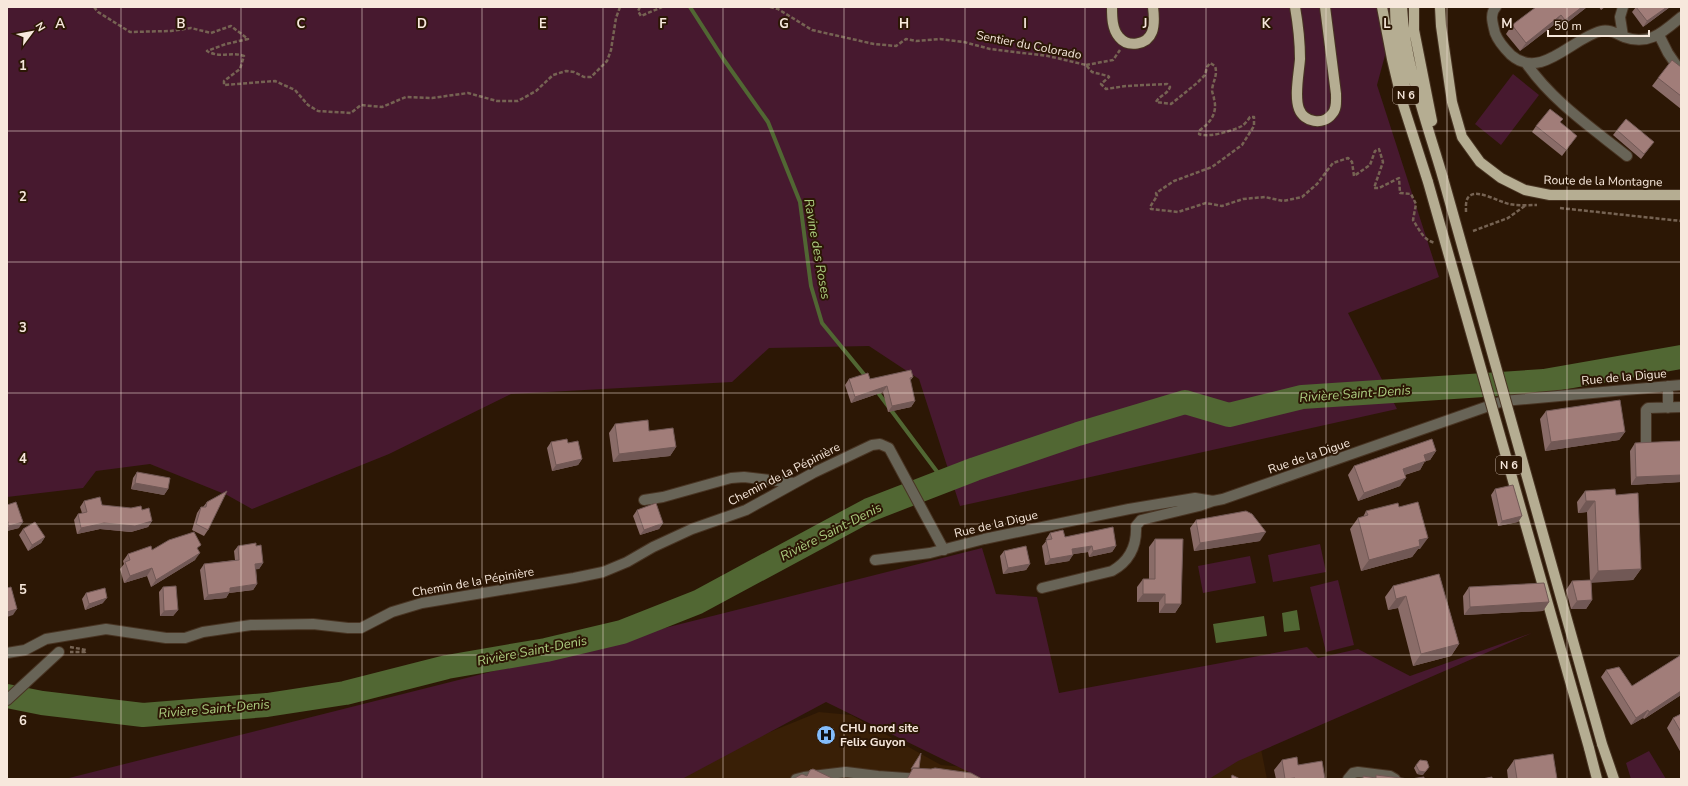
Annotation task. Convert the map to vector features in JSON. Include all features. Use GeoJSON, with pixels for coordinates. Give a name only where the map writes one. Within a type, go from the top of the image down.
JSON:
{"type":"FeatureCollection","features":[{"type":"Feature","properties":{"kind":"main road"},"geometry":{"type":"LineString","coordinates":[[1112,7],[1113,24],[1118,37],[1125,43],[1133,44],[1142,43],[1152,32],[1155,19],[1153,7]]}},
{"type":"Feature","properties":{"kind":"main road"},"geometry":{"type":"LineString","coordinates":[[1295,7],[1298,23],[1300,59],[1297,102],[1303,116],[1318,122],[1325,120],[1332,114],[1336,106],[1336,94],[1325,7]]}},
{"type":"Feature","properties":{"kind":"main road"},"geometry":{"type":"LineString","coordinates":[[1382,7],[1402,100],[1428,182]]}},
{"type":"Feature","properties":{"kind":"main road","name":"N 6"},"geometry":{"type":"LineString","coordinates":[[1395,7],[1396,36],[1406,92],[1428,182],[1597,779]]}},
{"type":"Feature","properties":{"kind":"main road","name":"N 6"},"geometry":{"type":"LineString","coordinates":[[1402,7],[1403,30],[1418,94],[1602,744],[1614,779]]}},
{"type":"Feature","properties":{"kind":"main road"},"geometry":{"type":"LineString","coordinates":[[1414,7],[1414,30],[1443,178]]}},
{"type":"Feature","properties":{"kind":"main road","name":"Route de la Montagne"},"geometry":{"type":"LineString","coordinates":[[1440,7],[1440,26],[1452,102],[1462,137],[1480,162],[1502,178],[1525,190],[1550,195],[1681,195]]}},
{"type":"Feature","properties":{"kind":"street"},"geometry":{"type":"LineString","coordinates":[[1496,7],[1491,19],[1496,36],[1504,48],[1513,56],[1526,63],[1541,63],[1551,59],[1590,35],[1603,30],[1641,41],[1659,34],[1681,17]]}},
{"type":"Feature","properties":{"kind":"street"},"geometry":{"type":"LineString","coordinates":[[1623,7],[1620,17],[1624,36]]}},
{"type":"Feature","properties":{"kind":"street"},"geometry":{"type":"LineString","coordinates":[[1659,34],[1668,53],[1681,72]]}},
{"type":"Feature","properties":{"kind":"street"},"geometry":{"type":"LineString","coordinates":[[1526,63],[1537,80],[1552,94],[1627,156]]}},
{"type":"Feature","properties":{"kind":"street","name":"Rue de la Digue"},"geometry":{"type":"LineString","coordinates":[[875,560],[1130,509],[1195,498],[1213,501],[1224,500],[1503,401],[1681,385]]}},
{"type":"Feature","properties":{"kind":"street"},"geometry":{"type":"LineString","coordinates":[[1668,386],[1668,408]]}},
{"type":"Feature","properties":{"kind":"street"},"geometry":{"type":"LineString","coordinates":[[1646,445],[1646,410],[1648,408],[1681,407]]}},
{"type":"Feature","properties":{"kind":"street","name":"Chemin de la Pépinière"},"geometry":{"type":"LineString","coordinates":[[7,653],[25,650],[46,639],[106,629],[166,638],[185,638],[203,632],[251,625],[313,624],[361,628],[392,612],[422,603],[603,572],[627,562],[653,547],[692,529],[746,510],[795,483],[872,445],[885,445],[889,448],[894,458]]}},
{"type":"Feature","properties":{"kind":"street","name":"Rue de la Digue"},"geometry":{"type":"LineString","coordinates":[[894,458],[942,547]]}},
{"type":"Feature","properties":{"kind":"street"},"geometry":{"type":"LineString","coordinates":[[644,500],[664,497],[731,478],[744,477],[795,483]]}},
{"type":"Feature","properties":{"kind":"street"},"geometry":{"type":"LineString","coordinates":[[1042,588],[1112,571],[1119,567],[1131,554],[1136,541],[1136,526],[1141,520],[1199,506],[1213,501]]}},
{"type":"Feature","properties":{"kind":"street"},"geometry":{"type":"LineString","coordinates":[[7,700],[62,649]]}},
{"type":"Feature","properties":{"kind":"street"},"geometry":{"type":"LineString","coordinates":[[796,779],[804,776],[846,772],[885,777],[920,779]]}},
{"type":"Feature","properties":{"kind":"street"},"geometry":{"type":"LineString","coordinates":[[1348,779],[1353,773],[1358,772],[1390,776],[1395,779]]}},
{"type":"Feature","properties":{"kind":"path"},"geometry":{"type":"LineString","coordinates":[[94,7],[98,12],[130,32],[171,31],[191,28],[211,33],[231,26],[248,39],[226,44],[207,51],[215,56],[239,54],[244,56],[240,70],[224,81],[224,85],[275,81],[295,90],[308,105],[318,111],[351,113],[361,105],[382,107],[406,97],[432,98],[468,93],[497,100],[518,101],[536,91],[553,75],[566,71],[574,72],[584,77],[590,77],[607,61],[611,50],[616,18],[620,7]]}},
{"type":"Feature","properties":{"kind":"path"},"geometry":{"type":"LineString","coordinates":[[640,7],[638,11],[641,16],[662,7]]}},
{"type":"Feature","properties":{"kind":"path","name":"Sentier du Colorado"},"geometry":{"type":"LineString","coordinates":[[770,7],[778,9],[812,30],[874,44],[896,46],[906,40],[916,41],[940,38],[964,42],[990,49],[1048,56],[1086,65],[1092,72],[1109,77],[1101,84],[1106,89],[1126,86],[1167,84],[1170,86],[1168,93],[1156,102],[1171,104],[1197,84],[1205,75],[1206,68],[1210,63],[1215,66],[1217,74],[1212,92],[1215,100],[1213,117],[1209,124],[1200,130],[1199,134],[1204,136],[1242,126],[1250,117],[1254,117],[1254,126],[1242,144],[1212,168],[1174,181],[1160,189],[1156,193],[1157,196],[1150,207],[1151,209],[1178,212],[1206,203],[1222,206],[1243,199],[1266,197],[1283,201],[1302,197],[1317,184],[1333,163],[1348,158],[1352,162],[1354,176],[1370,166],[1375,151],[1379,149],[1383,162],[1374,188],[1379,188],[1398,178],[1400,193],[1411,194],[1416,204],[1413,220],[1420,233],[1430,242],[1435,244]]}},
{"type":"Feature","properties":{"kind":"path"},"geometry":{"type":"LineString","coordinates":[[1086,65],[1113,60],[1125,43]]}},
{"type":"Feature","properties":{"kind":"path"},"geometry":{"type":"LineString","coordinates":[[1473,231],[1508,218],[1529,202],[1532,191]]}},
{"type":"Feature","properties":{"kind":"path"},"geometry":{"type":"LineString","coordinates":[[1466,212],[1466,202],[1472,194],[1478,193],[1509,204],[1539,206]]}},
{"type":"Feature","properties":{"kind":"path"},"geometry":{"type":"LineString","coordinates":[[1554,207],[1681,221]]}},
{"type":"Feature","properties":{"kind":"path"},"geometry":{"type":"LineString","coordinates":[[62,649],[86,650],[85,652],[62,649]]}},
{"type":"Feature","properties":{"kind":"shaded area"},"geometry":{"type":"Polygon","coordinates":[[[7,7],[1398,7],[1377,85],[1439,277],[1348,313],[1397,409],[960,506],[919,379],[869,346],[769,348],[732,382],[511,394],[389,454],[252,509],[227,495],[150,464],[96,471],[83,488],[7,497],[7,7]]]}},
{"type":"Feature","properties":{"kind":"shaded area"},"geometry":{"type":"Polygon","coordinates":[[[1513,74],[1539,95],[1501,145],[1475,124],[1513,74]]]}},
{"type":"Feature","properties":{"kind":"shaded area"},"geometry":{"type":"Polygon","coordinates":[[[1320,544],[1326,572],[1273,582],[1268,555],[1320,544]]]}},
{"type":"Feature","properties":{"kind":"shaded area"},"geometry":{"type":"Polygon","coordinates":[[[982,548],[996,594],[1037,597],[1059,693],[1307,647],[1318,658],[1358,649],[1410,676],[1532,633],[1238,761],[1209,779],[983,779],[826,702],[682,779],[65,779],[982,548]]]}},
{"type":"Feature","properties":{"kind":"shaded area"},"geometry":{"type":"Polygon","coordinates":[[[1250,556],[1256,583],[1203,593],[1198,566],[1250,556]]]}},
{"type":"Feature","properties":{"kind":"shaded area"},"geometry":{"type":"Polygon","coordinates":[[[1338,580],[1354,645],[1326,652],[1310,587],[1338,580]]]}},
{"type":"Feature","properties":{"kind":"shaded area"},"geometry":{"type":"Polygon","coordinates":[[[1297,610],[1300,630],[1284,632],[1282,613],[1297,610]]]}},
{"type":"Feature","properties":{"kind":"shaded area"},"geometry":{"type":"Polygon","coordinates":[[[1264,616],[1267,636],[1216,643],[1213,624],[1264,616]]]}},
{"type":"Feature","properties":{"kind":"shaded area","name":"CHU nord site Felix Guyon"},"geometry":{"type":"Polygon","coordinates":[[[819,712],[851,715],[941,765],[1106,779],[663,779],[714,755],[819,712]]]}},
{"type":"Feature","properties":{"kind":"shaded area"},"geometry":{"type":"Polygon","coordinates":[[[1261,749],[1267,779],[1153,779],[1261,749]]]}},
{"type":"Feature","properties":{"kind":"shaded area"},"geometry":{"type":"Polygon","coordinates":[[[1649,751],[1666,779],[1631,779],[1626,763],[1649,751]]]}},
{"type":"Feature","properties":{"kind":"building"},"geometry":{"type":"Polygon","coordinates":[[[1536,7],[1582,7],[1565,20],[1561,15],[1526,43],[1512,25],[1536,7]]]}},
{"type":"Feature","properties":{"kind":"building"},"geometry":{"type":"Polygon","coordinates":[[[1636,7],[1667,7],[1647,21],[1636,7]]]}},
{"type":"Feature","properties":{"kind":"building"},"geometry":{"type":"Polygon","coordinates":[[[1672,60],[1681,67],[1681,96],[1658,78],[1672,60]]]}},
{"type":"Feature","properties":{"kind":"building"},"geometry":{"type":"Polygon","coordinates":[[[1550,109],[1563,119],[1560,122],[1577,136],[1566,150],[1536,126],[1550,109]]]}},
{"type":"Feature","properties":{"kind":"building"},"geometry":{"type":"Polygon","coordinates":[[[1626,119],[1654,142],[1644,154],[1617,130],[1626,119]]]}},
{"type":"Feature","properties":{"kind":"building"},"geometry":{"type":"Polygon","coordinates":[[[911,370],[913,377],[910,378],[915,401],[892,406],[887,386],[855,397],[849,379],[868,373],[870,379],[911,370]]]}},
{"type":"Feature","properties":{"kind":"building"},"geometry":{"type":"Polygon","coordinates":[[[1620,400],[1625,432],[1551,442],[1546,411],[1620,400]]]}},
{"type":"Feature","properties":{"kind":"building"},"geometry":{"type":"Polygon","coordinates":[[[648,420],[649,431],[673,428],[676,447],[619,454],[615,424],[648,420]]]}},
{"type":"Feature","properties":{"kind":"building"},"geometry":{"type":"Polygon","coordinates":[[[567,439],[568,443],[578,441],[582,459],[556,465],[551,442],[567,439]]]}},
{"type":"Feature","properties":{"kind":"building"},"geometry":{"type":"Polygon","coordinates":[[[1432,439],[1436,451],[1424,455],[1426,461],[1403,469],[1406,478],[1364,493],[1354,466],[1432,439]]]}},
{"type":"Feature","properties":{"kind":"building"},"geometry":{"type":"Polygon","coordinates":[[[1681,441],[1681,475],[1636,477],[1635,443],[1681,441]]]}},
{"type":"Feature","properties":{"kind":"building"},"geometry":{"type":"Polygon","coordinates":[[[137,472],[170,478],[168,489],[135,483],[137,472]]]}},
{"type":"Feature","properties":{"kind":"building"},"geometry":{"type":"Polygon","coordinates":[[[1513,485],[1522,516],[1502,521],[1495,489],[1513,485]]]}},
{"type":"Feature","properties":{"kind":"building"},"geometry":{"type":"Polygon","coordinates":[[[1615,489],[1616,495],[1638,493],[1641,569],[1598,571],[1595,501],[1586,501],[1585,491],[1615,489]]]}},
{"type":"Feature","properties":{"kind":"building"},"geometry":{"type":"Polygon","coordinates":[[[227,491],[208,530],[196,524],[201,507],[206,507],[207,502],[227,491]]]}},
{"type":"Feature","properties":{"kind":"building"},"geometry":{"type":"Polygon","coordinates":[[[100,497],[102,505],[131,508],[141,506],[142,510],[149,508],[152,521],[135,526],[104,523],[81,528],[78,514],[87,512],[84,501],[100,497]]]}},
{"type":"Feature","properties":{"kind":"building"},"geometry":{"type":"Polygon","coordinates":[[[16,502],[23,522],[9,526],[7,519],[7,505],[16,502]]]}},
{"type":"Feature","properties":{"kind":"building"},"geometry":{"type":"Polygon","coordinates":[[[1418,502],[1428,538],[1419,540],[1420,546],[1369,560],[1358,518],[1368,515],[1366,511],[1398,503],[1399,507],[1418,502]]]}},
{"type":"Feature","properties":{"kind":"building"},"geometry":{"type":"Polygon","coordinates":[[[656,503],[663,523],[644,530],[637,510],[656,503]]]}},
{"type":"Feature","properties":{"kind":"building"},"geometry":{"type":"Polygon","coordinates":[[[1246,511],[1252,514],[1266,532],[1200,543],[1196,520],[1246,511]]]}},
{"type":"Feature","properties":{"kind":"building"},"geometry":{"type":"Polygon","coordinates":[[[35,522],[45,537],[32,545],[23,529],[35,522]]]}},
{"type":"Feature","properties":{"kind":"building"},"geometry":{"type":"Polygon","coordinates":[[[1113,527],[1116,546],[1093,551],[1092,546],[1072,549],[1073,555],[1050,559],[1046,540],[1052,539],[1050,533],[1063,530],[1065,537],[1113,527]]]}},
{"type":"Feature","properties":{"kind":"building"},"geometry":{"type":"Polygon","coordinates":[[[194,532],[201,545],[197,548],[200,553],[156,580],[152,568],[130,576],[125,562],[130,560],[128,554],[151,546],[152,550],[169,540],[194,532]]]}},
{"type":"Feature","properties":{"kind":"building"},"geometry":{"type":"Polygon","coordinates":[[[1155,539],[1183,539],[1181,604],[1165,604],[1165,594],[1143,594],[1143,579],[1155,579],[1155,539]]]}},
{"type":"Feature","properties":{"kind":"building"},"geometry":{"type":"Polygon","coordinates":[[[256,543],[256,546],[261,545],[263,563],[255,564],[257,584],[230,588],[230,592],[208,595],[204,564],[239,560],[238,546],[256,543]]]}},
{"type":"Feature","properties":{"kind":"building"},"geometry":{"type":"Polygon","coordinates":[[[1026,546],[1030,564],[1008,568],[1004,551],[1026,546]]]}},
{"type":"Feature","properties":{"kind":"building"},"geometry":{"type":"Polygon","coordinates":[[[1439,574],[1459,644],[1421,654],[1406,596],[1396,599],[1393,586],[1439,574]]]}},
{"type":"Feature","properties":{"kind":"building"},"geometry":{"type":"Polygon","coordinates":[[[1591,580],[1592,600],[1577,601],[1572,581],[1591,580]]]}},
{"type":"Feature","properties":{"kind":"building"},"geometry":{"type":"Polygon","coordinates":[[[1544,583],[1549,602],[1470,607],[1469,587],[1544,583]]]}},
{"type":"Feature","properties":{"kind":"building"},"geometry":{"type":"Polygon","coordinates":[[[176,586],[178,610],[164,611],[163,587],[176,586]]]}},
{"type":"Feature","properties":{"kind":"building"},"geometry":{"type":"Polygon","coordinates":[[[11,587],[17,609],[7,612],[7,588],[11,587]]]}},
{"type":"Feature","properties":{"kind":"building"},"geometry":{"type":"Polygon","coordinates":[[[105,588],[107,598],[89,604],[86,593],[105,588]]]}},
{"type":"Feature","properties":{"kind":"building"},"geometry":{"type":"Polygon","coordinates":[[[1681,655],[1681,691],[1649,712],[1648,710],[1636,718],[1606,670],[1619,667],[1632,686],[1681,655]]]}},
{"type":"Feature","properties":{"kind":"building"},"geometry":{"type":"Polygon","coordinates":[[[1681,714],[1681,732],[1673,718],[1681,714]]]}},
{"type":"Feature","properties":{"kind":"building"},"geometry":{"type":"Polygon","coordinates":[[[921,753],[919,768],[911,769],[921,753]]]}},
{"type":"Feature","properties":{"kind":"building"},"geometry":{"type":"Polygon","coordinates":[[[1553,754],[1557,779],[1517,779],[1514,760],[1553,754]]]}},
{"type":"Feature","properties":{"kind":"building"},"geometry":{"type":"Polygon","coordinates":[[[1297,757],[1298,765],[1322,761],[1325,779],[1285,779],[1282,760],[1297,757]]]}},
{"type":"Feature","properties":{"kind":"building"},"geometry":{"type":"Polygon","coordinates":[[[1420,760],[1427,761],[1429,767],[1425,772],[1419,771],[1416,765],[1420,760]]]}},
{"type":"Feature","properties":{"kind":"building"},"geometry":{"type":"Polygon","coordinates":[[[913,768],[935,768],[971,773],[982,779],[907,779],[913,768]]]}},
{"type":"Feature","properties":{"kind":"building"},"geometry":{"type":"Polygon","coordinates":[[[813,769],[834,779],[793,779],[802,774],[807,776],[810,770],[813,769]]]}},
{"type":"Feature","properties":{"kind":"building"},"geometry":{"type":"Polygon","coordinates":[[[1232,775],[1240,779],[1231,779],[1232,775]]]}},
{"type":"Feature","properties":{"kind":"building"},"geometry":{"type":"Polygon","coordinates":[[[1376,775],[1409,779],[1363,779],[1363,776],[1376,778],[1376,775]]]}},
{"type":"Feature","properties":{"kind":"building"},"geometry":{"type":"Polygon","coordinates":[[[1424,777],[1424,779],[1411,779],[1424,777]]]}},
{"type":"Feature","properties":{"kind":"waterway","name":"Ravine des Roses"},"geometry":{"type":"LineString","coordinates":[[690,7],[724,60],[768,122],[800,202],[811,286],[822,323],[867,378]]}},
{"type":"Feature","properties":{"kind":"waterway","name":"Rivière Saint-Denis"},"geometry":{"type":"LineString","coordinates":[[7,696],[42,703],[143,715],[267,705],[345,693],[447,667],[546,650],[622,632],[698,602],[869,510],[975,469],[1078,434],[1185,402],[1229,415],[1302,397],[1544,381],[1681,357]]}},
{"type":"Feature","properties":{"kind":"waterway","name":"Ravine des Roses"},"geometry":{"type":"LineString","coordinates":[[876,390],[944,481]]}},
{"type":"Feature","properties":{"kind":"place","name":"CHU nord site Felix Guyon"},"geometry":{"type":"Point","coordinates":[826,735]}}]}
